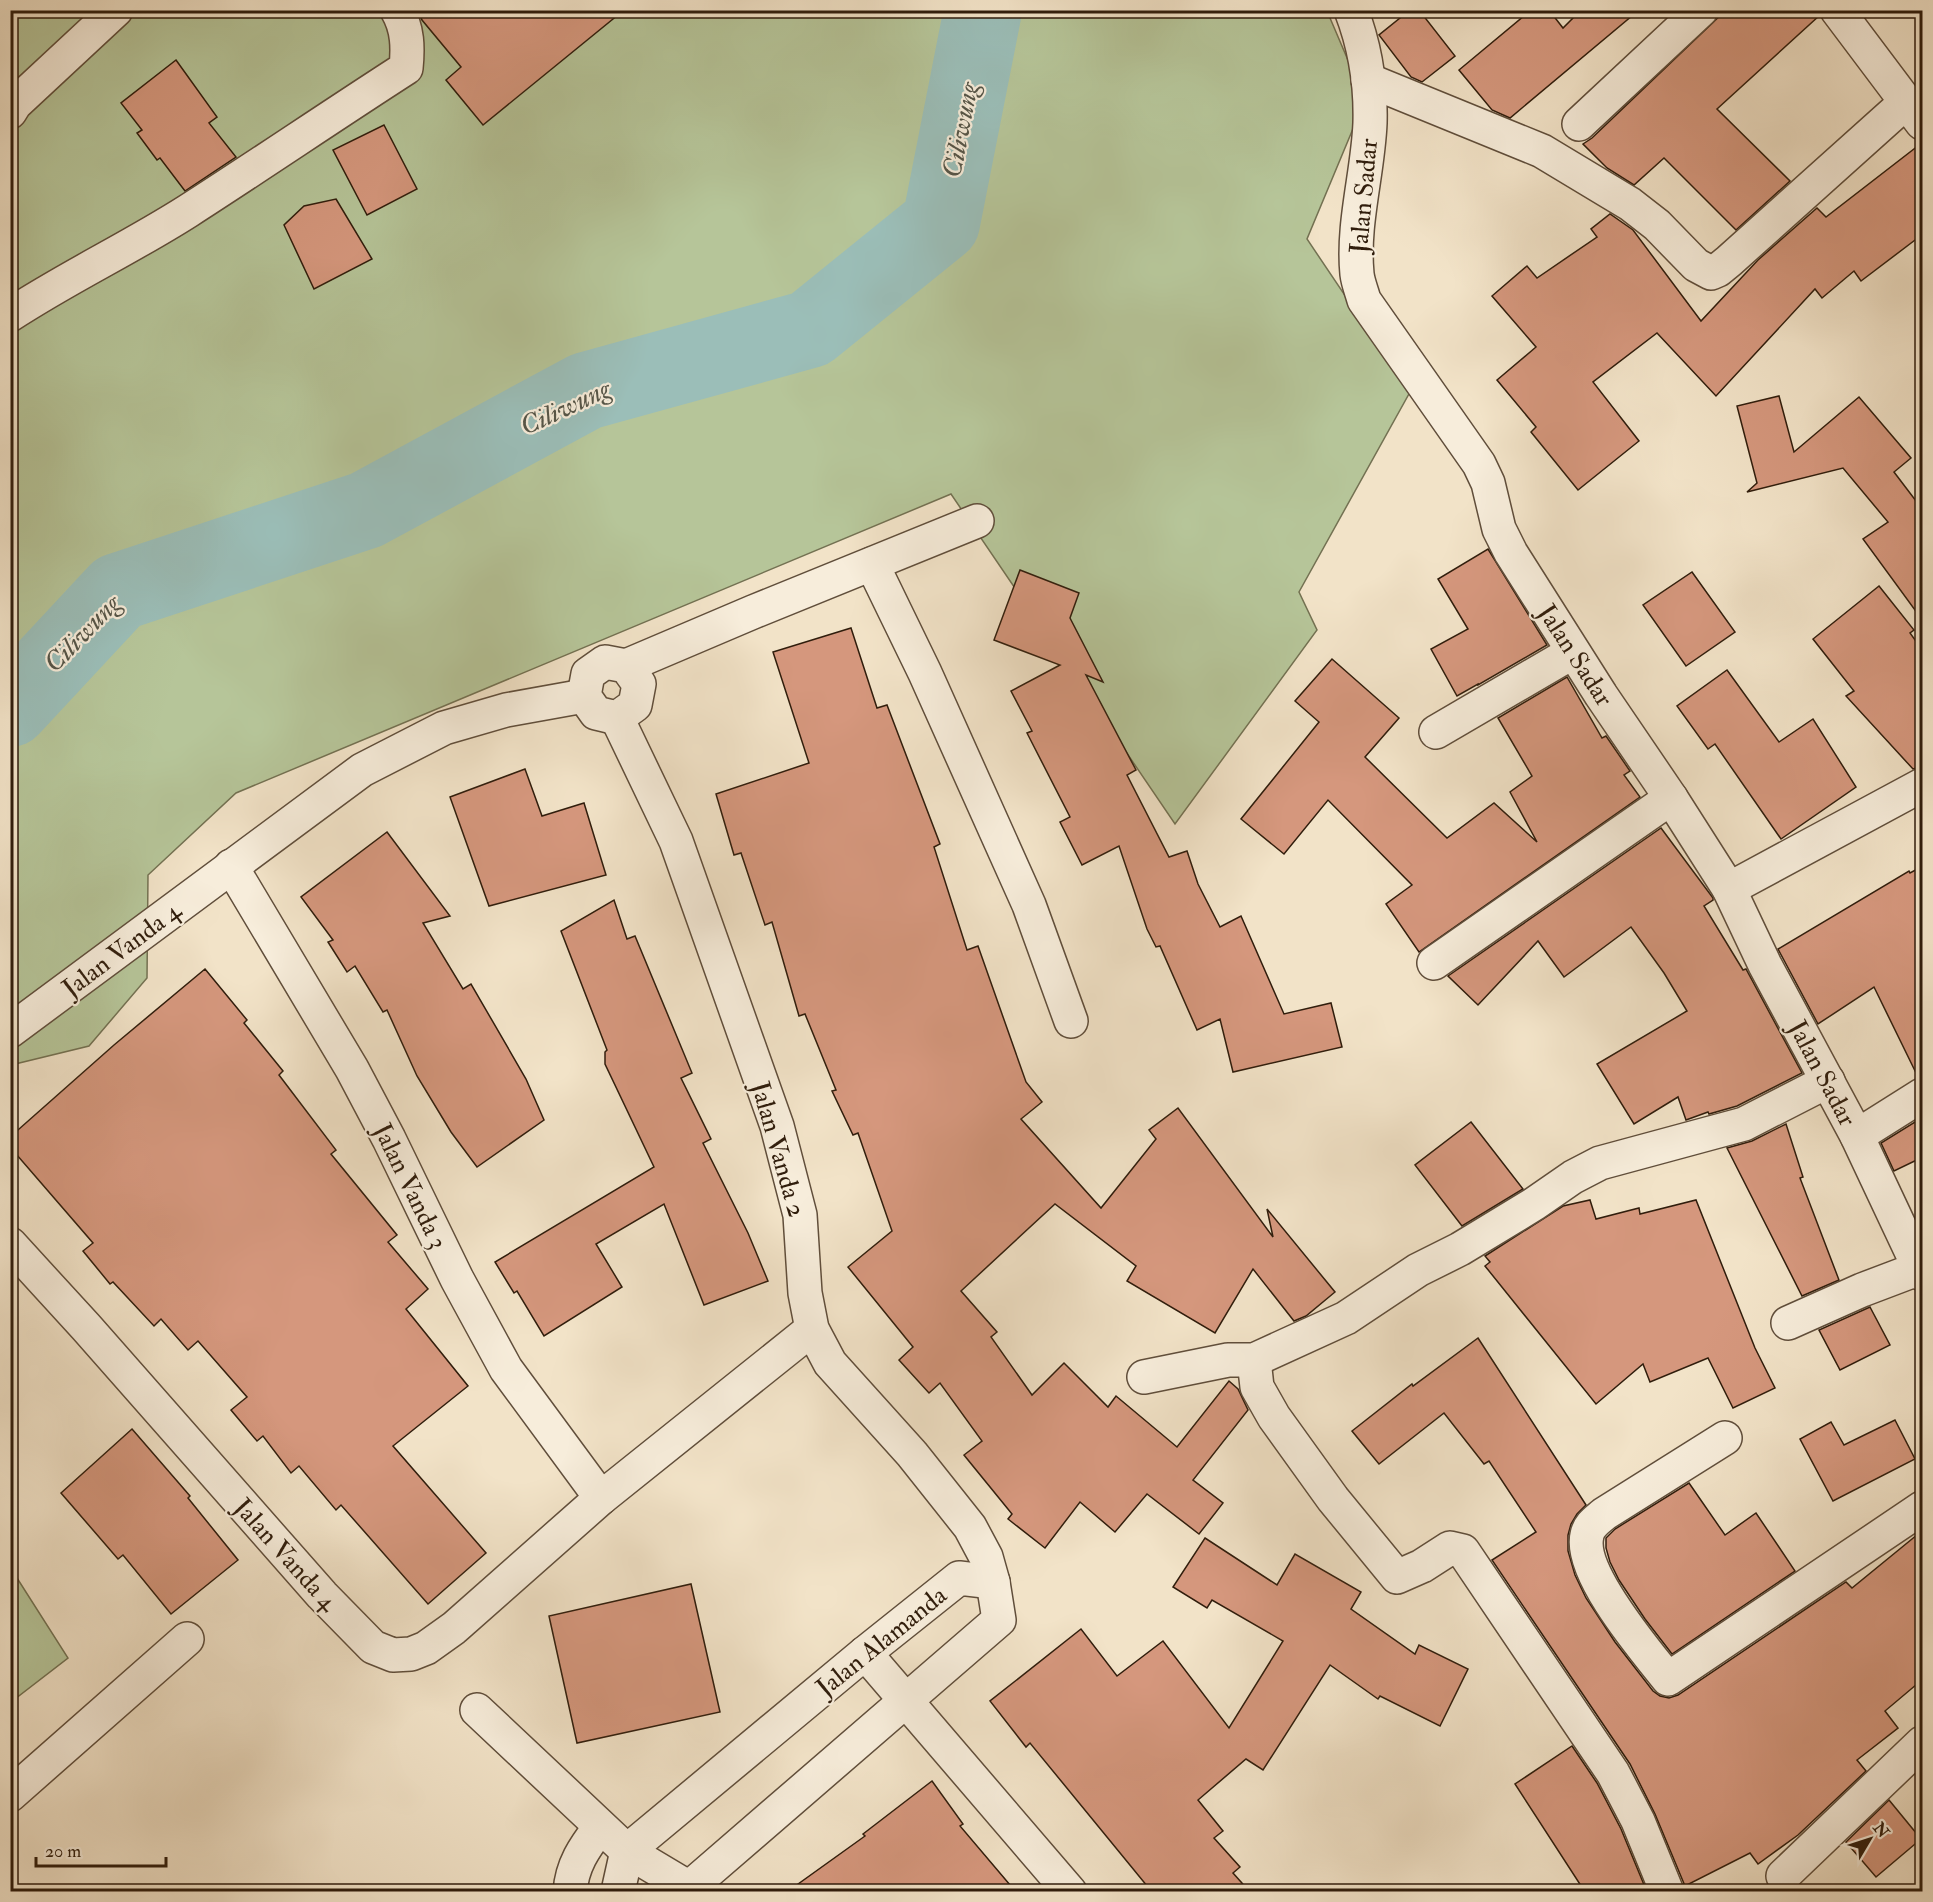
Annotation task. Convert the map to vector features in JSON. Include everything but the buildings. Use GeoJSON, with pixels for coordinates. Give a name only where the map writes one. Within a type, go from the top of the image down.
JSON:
{"type":"FeatureCollection","features":[{"type":"Feature","properties":{"kind":"street"},"geometry":{"type":"LineString","coordinates":[[10,112],[15,104],[116,10]]}},
{"type":"Feature","properties":{"kind":"street"},"geometry":{"type":"LineString","coordinates":[[10,315],[48,290],[111,257],[188,211],[406,68],[408,45],[397,10]]}},
{"type":"Feature","properties":{"kind":"street","name":"Jalan Sadar"},"geometry":{"type":"LineString","coordinates":[[1351,10],[1365,54],[1370,122],[1356,248],[1357,277],[1364,300],[1479,464],[1488,483],[1498,529],[1511,553],[1573,652],[1729,889],[1765,964],[1857,1136],[1921,1271]]}},
{"type":"Feature","properties":{"kind":"street"},"geometry":{"type":"LineString","coordinates":[[1579,124],[1701,10]]}},
{"type":"Feature","properties":{"kind":"street"},"geometry":{"type":"LineString","coordinates":[[1368,80],[1542,151],[1630,204],[1657,225],[1696,265],[1711,273],[1914,113],[1837,10]]}},
{"type":"Feature","properties":{"kind":"street"},"geometry":{"type":"LineString","coordinates":[[626,666],[639,684],[635,705],[617,718],[596,713],[584,696],[588,674],[605,662],[626,666],[977,521]]}},
{"type":"Feature","properties":{"kind":"street"},"geometry":{"type":"LineString","coordinates":[[872,564],[925,672],[1020,884],[1071,1021]]}},
{"type":"Feature","properties":{"kind":"street"},"geometry":{"type":"LineString","coordinates":[[1436,732],[1573,652]]}},
{"type":"Feature","properties":{"kind":"street","name":"Jalan Vanda 4"},"geometry":{"type":"LineString","coordinates":[[10,1031],[362,770],[444,728],[506,710],[584,696]]}},
{"type":"Feature","properties":{"kind":"street","name":"Jalan Vanda 2"},"geometry":{"type":"LineString","coordinates":[[617,718],[676,841],[777,1126],[800,1215],[805,1293],[813,1329],[830,1363],[912,1454],[970,1527],[986,1557],[993,1582]]}},
{"type":"Feature","properties":{"kind":"street"},"geometry":{"type":"LineString","coordinates":[[1729,889],[1923,785]]}},
{"type":"Feature","properties":{"kind":"street"},"geometry":{"type":"LineString","coordinates":[[1434,963],[1671,798]]}},
{"type":"Feature","properties":{"kind":"street","name":"Jalan Vanda 3"},"geometry":{"type":"LineString","coordinates":[[231,866],[352,1069],[468,1300],[506,1369],[601,1498]]}},
{"type":"Feature","properties":{"kind":"street"},"geometry":{"type":"LineString","coordinates":[[1144,1377],[1228,1360],[1254,1360],[1346,1318],[1418,1270],[1460,1249],[1534,1204],[1573,1177],[1600,1163],[1744,1124],[1828,1081]]}},
{"type":"Feature","properties":{"kind":"street"},"geometry":{"type":"LineString","coordinates":[[1857,1136],[1923,1095]]}},
{"type":"Feature","properties":{"kind":"street","name":"Jalan Vanda 4"},"geometry":{"type":"LineString","coordinates":[[10,1244],[86,1327],[290,1560],[373,1647],[393,1655],[411,1654],[431,1646],[601,1498],[813,1329]]}},
{"type":"Feature","properties":{"kind":"street"},"geometry":{"type":"LineString","coordinates":[[1788,1323],[1862,1290],[1921,1271]]}},
{"type":"Feature","properties":{"kind":"street"},"geometry":{"type":"LineString","coordinates":[[1254,1360],[1257,1387],[1274,1417],[1333,1499],[1397,1577],[1422,1566],[1450,1548],[1463,1551],[1613,1773],[1638,1821],[1667,1892]]}},
{"type":"Feature","properties":{"kind":"street"},"geometry":{"type":"LineString","coordinates":[[1725,1438],[1604,1514],[1591,1525],[1586,1538],[1589,1561],[1613,1607],[1668,1680],[1923,1508]]}},
{"type":"Feature","properties":{"kind":"street","name":"Jalan Alamanda"},"geometry":{"type":"LineString","coordinates":[[627,1851],[959,1578],[993,1582]]}},
{"type":"Feature","properties":{"kind":"street"},"geometry":{"type":"LineString","coordinates":[[477,1710],[627,1851],[688,1890],[999,1620],[993,1582]]}},
{"type":"Feature","properties":{"kind":"street"},"geometry":{"type":"LineString","coordinates":[[10,1795],[187,1639]]}},
{"type":"Feature","properties":{"kind":"street"},"geometry":{"type":"LineString","coordinates":[[865,1653],[1070,1892]]}},
{"type":"Feature","properties":{"kind":"street"},"geometry":{"type":"LineString","coordinates":[[1783,1876],[1923,1743]]}},
{"type":"Feature","properties":{"kind":"street"},"geometry":{"type":"LineString","coordinates":[[570,1892],[571,1878],[579,1856],[600,1827]]}},
{"type":"Feature","properties":{"kind":"street"},"geometry":{"type":"LineString","coordinates":[[620,1892],[619,1887],[627,1851]]}},
{"type":"Feature","properties":{"kind":"green space"},"geometry":{"type":"Polygon","coordinates":[[[10,11],[1327,11],[1365,100],[1307,239],[1410,392],[1299,592],[1317,630],[1175,824],[951,494],[236,793],[148,875],[147,978],[89,1046],[11,1065],[10,11]]]}},
{"type":"Feature","properties":{"kind":"green space"},"geometry":{"type":"Polygon","coordinates":[[[10,1567],[68,1658],[11,1702],[10,1702],[10,1567]]]}},
{"type":"Feature","properties":{"kind":"waterway","name":"Ciliwung"},"geometry":{"type":"LineString","coordinates":[[10,708],[118,592],[366,510],[586,391],[810,329],[941,223],[983,10]]}}]}
